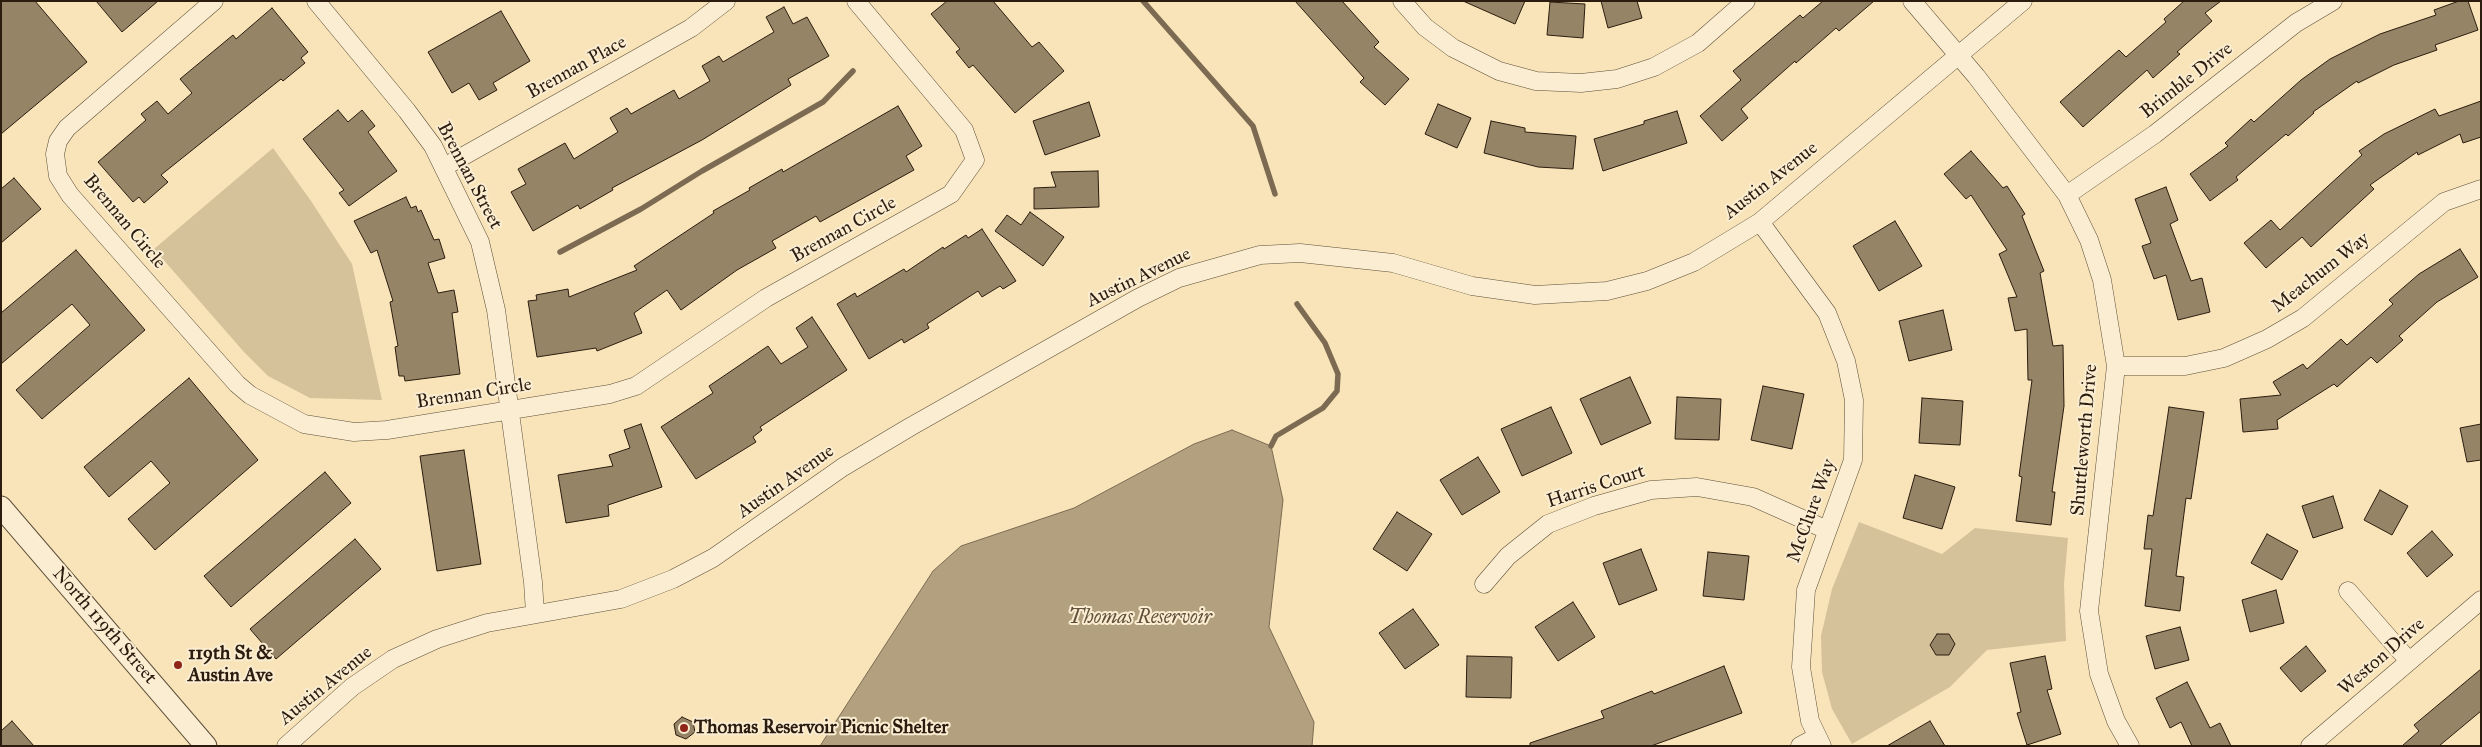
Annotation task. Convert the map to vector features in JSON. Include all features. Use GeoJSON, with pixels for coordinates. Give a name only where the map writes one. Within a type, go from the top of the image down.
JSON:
{"type":"FeatureCollection","features":[{"type":"Feature","properties":{"kind":"street","name":"Brennan Circle"},"geometry":{"type":"LineString","coordinates":[[214,1],[67,128],[58,141],[55,154],[58,176],[70,195],[237,384],[250,395],[304,424],[354,432],[387,430],[610,394],[636,386],[766,298],[951,194],[975,160],[964,130],[856,1]]}},
{"type":"Feature","properties":{"kind":"street","name":"Brennan Street"},"geometry":{"type":"LineString","coordinates":[[316,1],[408,111],[433,146],[469,215],[483,252],[496,310],[533,582],[535,613]]}},
{"type":"Feature","properties":{"kind":"street","name":"Brennan Place"},"geometry":{"type":"LineString","coordinates":[[444,166],[691,28],[726,1]]}},
{"type":"Feature","properties":{"kind":"street"},"geometry":{"type":"LineString","coordinates":[[1402,1],[1425,27],[1446,43],[1499,71],[1536,81],[1581,84],[1617,79],[1654,66],[1698,43],[1746,1]]}},
{"type":"Feature","properties":{"kind":"street","name":"Shuttleworth Drive"},"geometry":{"type":"LineString","coordinates":[[1912,1],[1958,55],[2067,195],[2089,240],[2102,280],[2116,366],[2089,611],[2099,674],[2116,721],[2130,746]]}},
{"type":"Feature","properties":{"kind":"street","name":"Austin Avenue"},"geometry":{"type":"LineString","coordinates":[[286,746],[352,687],[393,659],[437,639],[487,623],[621,599],[673,579],[713,558],[843,467],[910,427],[1138,298],[1179,278],[1260,255],[1300,253],[1394,263],[1472,286],[1535,295],[1607,291],[1648,281],[1694,262],[1760,222],[2023,1]]}},
{"type":"Feature","properties":{"kind":"street","name":"Brimble Drive"},"geometry":{"type":"LineString","coordinates":[[2067,195],[2155,134],[2296,23],[2333,1]]}},
{"type":"Feature","properties":{"kind":"street","name":"Meachum Way"},"geometry":{"type":"LineString","coordinates":[[2116,366],[2185,366],[2224,358],[2268,339],[2303,318],[2444,202],[2481,189]]}},
{"type":"Feature","properties":{"kind":"street","name":"McClure Way"},"geometry":{"type":"LineString","coordinates":[[1760,222],[1827,313],[1846,361],[1854,400],[1853,460],[1806,590],[1801,667],[1810,721],[1819,742]]}},
{"type":"Feature","properties":{"kind":"street","name":"Harris Court"},"geometry":{"type":"LineString","coordinates":[[1484,584],[1508,556],[1548,524],[1594,506],[1651,490],[1697,487],[1753,497],[1828,530]]}},
{"type":"Feature","properties":{"kind":"street","name":"North 119th Street"},"geometry":{"type":"LineString","coordinates":[[1,507],[206,746]]}},
{"type":"Feature","properties":{"kind":"street"},"geometry":{"type":"LineString","coordinates":[[2348,591],[2409,661]]}},
{"type":"Feature","properties":{"kind":"street","name":"Weston Drive"},"geometry":{"type":"LineString","coordinates":[[2310,746],[2481,600]]}},
{"type":"Feature","properties":{"kind":"street"},"geometry":{"type":"LineString","coordinates":[[1800,746],[1819,742]]}},
{"type":"Feature","properties":{"kind":"shaded area"},"geometry":{"type":"Polygon","coordinates":[[[273,148],[311,201],[352,264],[382,400],[310,398],[268,376],[244,352],[154,249],[273,148]]]}},
{"type":"Feature","properties":{"kind":"shaded area"},"geometry":{"type":"Polygon","coordinates":[[[1859,522],[1942,554],[1975,528],[2068,538],[2064,584],[2066,641],[1987,650],[1950,687],[1852,744],[1832,709],[1822,672],[1821,636],[1832,589],[1859,522]]]}},
{"type":"Feature","properties":{"kind":"water","name":"Thomas Reservoir"},"geometry":{"type":"Polygon","coordinates":[[[1232,430],[1271,446],[1283,500],[1269,627],[1314,722],[1312,746],[820,746],[933,571],[961,546],[1074,508],[1194,444],[1232,430]]]}},
{"type":"Feature","properties":{"kind":"building"},"geometry":{"type":"Polygon","coordinates":[[[1,1],[35,1],[87,62],[1,134],[1,1]]]}},
{"type":"Feature","properties":{"kind":"building"},"geometry":{"type":"Polygon","coordinates":[[[96,1],[158,1],[122,32],[96,1]]]}},
{"type":"Feature","properties":{"kind":"building"},"geometry":{"type":"Polygon","coordinates":[[[947,1],[993,1],[1032,47],[1039,42],[1064,71],[1015,113],[973,65],[969,68],[956,52],[960,49],[931,14],[947,1]]]}},
{"type":"Feature","properties":{"kind":"building"},"geometry":{"type":"Polygon","coordinates":[[[1295,1],[1342,1],[1379,42],[1374,47],[1409,79],[1385,105],[1360,82],[1364,78],[1295,1]]]}},
{"type":"Feature","properties":{"kind":"building"},"geometry":{"type":"Polygon","coordinates":[[[1463,1],[1525,1],[1515,24],[1463,1]]]}},
{"type":"Feature","properties":{"kind":"building"},"geometry":{"type":"Polygon","coordinates":[[[1601,1],[1637,1],[1642,18],[1608,28],[1601,1]]]}},
{"type":"Feature","properties":{"kind":"building"},"geometry":{"type":"Polygon","coordinates":[[[1823,1],[1874,1],[1839,31],[1836,28],[1796,63],[1795,61],[1741,109],[1748,118],[1722,141],[1700,116],[1741,80],[1733,71],[1800,15],[1803,18],[1823,1]]]}},
{"type":"Feature","properties":{"kind":"building"},"geometry":{"type":"Polygon","coordinates":[[[2184,1],[2221,1],[2205,13],[2212,21],[2177,52],[2180,54],[2153,78],[2147,70],[2083,127],[2060,102],[2119,50],[2126,57],[2166,22],[2164,19],[2184,1]]]}},
{"type":"Feature","properties":{"kind":"building"},"geometry":{"type":"Polygon","coordinates":[[[2459,1],[2468,1],[2478,30],[2435,45],[2437,50],[2394,65],[2358,83],[2357,81],[2313,112],[2288,136],[2286,134],[2236,177],[2238,180],[2210,201],[2190,174],[2228,146],[2225,143],[2251,119],[2254,122],[2301,80],[2330,59],[2380,34],[2436,15],[2434,10],[2459,1]]]}},
{"type":"Feature","properties":{"kind":"building"},"geometry":{"type":"Polygon","coordinates":[[[1550,2],[1585,4],[1583,38],[1547,35],[1550,2]]]}},
{"type":"Feature","properties":{"kind":"building"},"geometry":{"type":"Polygon","coordinates":[[[784,7],[793,24],[807,17],[829,56],[788,79],[791,85],[702,140],[612,188],[613,190],[580,209],[578,205],[533,231],[511,192],[526,184],[518,169],[565,143],[574,159],[618,132],[610,118],[627,108],[631,114],[674,90],[679,99],[710,81],[702,66],[719,56],[723,62],[774,32],[766,17],[784,7]]]}},
{"type":"Feature","properties":{"kind":"building"},"geometry":{"type":"Polygon","coordinates":[[[272,8],[308,52],[301,58],[305,63],[283,81],[281,79],[161,175],[168,182],[144,203],[139,197],[133,202],[98,162],[146,120],[141,114],[157,101],[168,114],[192,93],[180,79],[233,35],[236,39],[272,8]]]}},
{"type":"Feature","properties":{"kind":"building"},"geometry":{"type":"Polygon","coordinates":[[[501,11],[530,61],[493,83],[497,90],[479,100],[469,83],[452,93],[428,52],[501,11]]]}},
{"type":"Feature","properties":{"kind":"building"},"geometry":{"type":"Polygon","coordinates":[[[2481,101],[2481,137],[2463,143],[2460,134],[2418,155],[2417,152],[2370,185],[2374,189],[2311,247],[2302,237],[2266,268],[2244,243],[2271,220],[2280,230],[2362,155],[2359,151],[2384,134],[2435,109],[2439,116],[2481,101]]]}},
{"type":"Feature","properties":{"kind":"building"},"geometry":{"type":"Polygon","coordinates":[[[1089,102],[1100,136],[1045,155],[1033,121],[1089,102]]]}},
{"type":"Feature","properties":{"kind":"building"},"geometry":{"type":"Polygon","coordinates":[[[1438,104],[1471,118],[1457,148],[1425,134],[1438,104]]]}},
{"type":"Feature","properties":{"kind":"building"},"geometry":{"type":"Polygon","coordinates":[[[898,106],[922,146],[906,156],[914,170],[820,222],[816,216],[772,241],[776,248],[737,270],[681,310],[667,290],[634,313],[642,333],[597,351],[596,348],[537,357],[528,301],[537,300],[536,295],[568,289],[569,297],[637,270],[634,266],[714,213],[713,211],[750,190],[749,188],[782,169],[783,172],[898,106]]]}},
{"type":"Feature","properties":{"kind":"building"},"geometry":{"type":"Polygon","coordinates":[[[338,110],[348,122],[362,110],[375,126],[368,132],[397,171],[349,206],[339,193],[344,190],[303,139],[338,110]]]}},
{"type":"Feature","properties":{"kind":"building"},"geometry":{"type":"Polygon","coordinates":[[[1677,111],[1687,143],[1603,171],[1594,139],[1644,124],[1644,121],[1677,111]]]}},
{"type":"Feature","properties":{"kind":"building"},"geometry":{"type":"Polygon","coordinates":[[[1491,121],[1525,128],[1525,132],[1576,136],[1573,169],[1538,167],[1484,153],[1491,121]]]}},
{"type":"Feature","properties":{"kind":"building"},"geometry":{"type":"Polygon","coordinates":[[[1971,151],[2003,188],[2007,186],[2025,214],[2022,216],[2044,271],[2040,273],[2053,346],[2063,345],[2064,406],[2052,492],[2055,492],[2051,525],[2016,521],[2022,477],[2019,476],[2032,380],[2028,380],[2027,329],[2015,331],[2008,298],[2017,297],[1999,254],[2007,250],[1971,195],[1966,199],[1944,174],[1971,151]]]}},
{"type":"Feature","properties":{"kind":"building"},"geometry":{"type":"Polygon","coordinates":[[[1098,171],[1099,207],[1034,209],[1034,188],[1056,187],[1051,172],[1098,171]]]}},
{"type":"Feature","properties":{"kind":"building"},"geometry":{"type":"Polygon","coordinates":[[[14,178],[41,209],[1,243],[1,189],[14,178]]]}},
{"type":"Feature","properties":{"kind":"building"},"geometry":{"type":"Polygon","coordinates":[[[2166,187],[2178,220],[2170,224],[2191,281],[2202,278],[2210,312],[2178,320],[2166,275],[2154,279],[2142,246],[2151,243],[2135,199],[2166,187]]]}},
{"type":"Feature","properties":{"kind":"building"},"geometry":{"type":"Polygon","coordinates":[[[406,197],[411,208],[416,206],[418,212],[421,210],[434,240],[439,239],[445,258],[428,263],[438,293],[454,290],[458,312],[452,313],[460,374],[405,381],[404,376],[399,376],[395,347],[398,346],[390,302],[393,301],[377,250],[371,253],[354,221],[406,197]]]}},
{"type":"Feature","properties":{"kind":"building"},"geometry":{"type":"Polygon","coordinates":[[[1030,212],[1064,237],[1043,266],[995,231],[1007,215],[1021,225],[1030,212]]]}},
{"type":"Feature","properties":{"kind":"building"},"geometry":{"type":"Polygon","coordinates":[[[1895,221],[1922,266],[1879,291],[1853,246],[1895,221]]]}},
{"type":"Feature","properties":{"kind":"building"},"geometry":{"type":"Polygon","coordinates":[[[982,229],[1016,281],[1003,289],[1000,286],[982,297],[978,291],[927,324],[929,328],[904,343],[902,339],[869,359],[837,304],[855,293],[857,297],[904,269],[906,272],[943,247],[944,249],[966,235],[968,238],[982,229]]]}},
{"type":"Feature","properties":{"kind":"building"},"geometry":{"type":"Polygon","coordinates":[[[2460,249],[2478,277],[2437,302],[2399,336],[2403,340],[2377,363],[2371,357],[2337,387],[2334,384],[2277,420],[2278,429],[2243,432],[2240,399],[2281,395],[2273,382],[2303,364],[2307,369],[2341,339],[2347,345],[2393,304],[2389,300],[2419,274],[2460,249]]]}},
{"type":"Feature","properties":{"kind":"building"},"geometry":{"type":"Polygon","coordinates":[[[76,250],[145,330],[42,419],[16,390],[90,325],[72,304],[1,364],[1,313],[76,250]]]}},
{"type":"Feature","properties":{"kind":"building"},"geometry":{"type":"Polygon","coordinates":[[[1943,310],[1952,350],[1909,361],[1899,321],[1943,310]]]}},
{"type":"Feature","properties":{"kind":"building"},"geometry":{"type":"Polygon","coordinates":[[[812,317],[847,370],[760,427],[762,430],[753,437],[756,442],[696,479],[661,427],[713,393],[709,386],[768,346],[781,364],[808,347],[796,328],[812,317]]]}},
{"type":"Feature","properties":{"kind":"building"},"geometry":{"type":"Polygon","coordinates":[[[1630,377],[1651,423],[1601,445],[1580,399],[1630,377]]]}},
{"type":"Feature","properties":{"kind":"building"},"geometry":{"type":"Polygon","coordinates":[[[189,378],[258,460],[155,550],[128,519],[170,483],[151,461],[109,497],[84,467],[189,378]]]}},
{"type":"Feature","properties":{"kind":"building"},"geometry":{"type":"Polygon","coordinates":[[[1763,386],[1804,394],[1792,449],[1751,440],[1763,386]]]}},
{"type":"Feature","properties":{"kind":"building"},"geometry":{"type":"Polygon","coordinates":[[[1677,397],[1721,399],[1719,440],[1675,439],[1677,397]]]}},
{"type":"Feature","properties":{"kind":"building"},"geometry":{"type":"Polygon","coordinates":[[[1922,398],[1963,401],[1960,445],[1919,443],[1922,398]]]}},
{"type":"Feature","properties":{"kind":"building"},"geometry":{"type":"Polygon","coordinates":[[[1551,407],[1572,453],[1522,476],[1501,429],[1551,407]]]}},
{"type":"Feature","properties":{"kind":"building"},"geometry":{"type":"Polygon","coordinates":[[[2169,407],[2204,412],[2191,499],[2186,498],[2176,576],[2184,577],[2180,611],[2145,606],[2152,549],[2144,549],[2148,515],[2153,516],[2169,407]]]}},
{"type":"Feature","properties":{"kind":"building"},"geometry":{"type":"Polygon","coordinates":[[[641,424],[662,487],[608,505],[609,516],[566,523],[558,475],[613,466],[609,455],[630,448],[624,430],[641,424]]]}},
{"type":"Feature","properties":{"kind":"building"},"geometry":{"type":"Polygon","coordinates":[[[2481,424],[2481,460],[2467,462],[2460,428],[2481,424]]]}},
{"type":"Feature","properties":{"kind":"building"},"geometry":{"type":"Polygon","coordinates":[[[464,450],[481,564],[437,571],[420,456],[464,450]]]}},
{"type":"Feature","properties":{"kind":"building"},"geometry":{"type":"Polygon","coordinates":[[[1478,457],[1500,492],[1462,515],[1440,480],[1478,457]]]}},
{"type":"Feature","properties":{"kind":"building"},"geometry":{"type":"Polygon","coordinates":[[[325,472],[351,503],[231,607],[204,576],[325,472]]]}},
{"type":"Feature","properties":{"kind":"building"},"geometry":{"type":"Polygon","coordinates":[[[1915,475],[1955,487],[1942,529],[1903,518],[1915,475]]]}},
{"type":"Feature","properties":{"kind":"building"},"geometry":{"type":"Polygon","coordinates":[[[2380,490],[2408,506],[2392,535],[2364,520],[2380,490]]]}},
{"type":"Feature","properties":{"kind":"building"},"geometry":{"type":"Polygon","coordinates":[[[2333,496],[2343,528],[2313,538],[2302,506],[2333,496]]]}},
{"type":"Feature","properties":{"kind":"building"},"geometry":{"type":"Polygon","coordinates":[[[1397,512],[1432,534],[1407,571],[1373,549],[1397,512]]]}},
{"type":"Feature","properties":{"kind":"building"},"geometry":{"type":"Polygon","coordinates":[[[2432,531],[2453,555],[2427,577],[2407,553],[2432,531]]]}},
{"type":"Feature","properties":{"kind":"building"},"geometry":{"type":"Polygon","coordinates":[[[2267,534],[2298,551],[2282,580],[2251,563],[2267,534]]]}},
{"type":"Feature","properties":{"kind":"building"},"geometry":{"type":"Polygon","coordinates":[[[355,539],[381,569],[276,659],[250,629],[355,539]]]}},
{"type":"Feature","properties":{"kind":"building"},"geometry":{"type":"Polygon","coordinates":[[[1641,549],[1657,590],[1619,605],[1603,563],[1641,549]]]}},
{"type":"Feature","properties":{"kind":"building"},"geometry":{"type":"Polygon","coordinates":[[[1708,552],[1749,556],[1744,600],[1703,596],[1708,552]]]}},
{"type":"Feature","properties":{"kind":"building"},"geometry":{"type":"Polygon","coordinates":[[[2276,590],[2284,623],[2250,632],[2242,600],[2276,590]]]}},
{"type":"Feature","properties":{"kind":"building"},"geometry":{"type":"Polygon","coordinates":[[[1573,602],[1595,637],[1558,661],[1535,627],[1573,602]]]}},
{"type":"Feature","properties":{"kind":"building"},"geometry":{"type":"Polygon","coordinates":[[[1413,609],[1439,645],[1405,669],[1379,633],[1413,609]]]}},
{"type":"Feature","properties":{"kind":"building"},"geometry":{"type":"Polygon","coordinates":[[[2180,627],[2189,660],[2155,669],[2146,636],[2180,627]]]}},
{"type":"Feature","properties":{"kind":"building"},"geometry":{"type":"Polygon","coordinates":[[[1937,634],[1949,634],[1955,644],[1949,655],[1936,655],[1930,645],[1937,634]]]}},
{"type":"Feature","properties":{"kind":"building"},"geometry":{"type":"Polygon","coordinates":[[[2306,646],[2326,671],[2301,692],[2280,668],[2306,646]]]}},
{"type":"Feature","properties":{"kind":"building"},"geometry":{"type":"Polygon","coordinates":[[[1467,656],[1512,657],[1511,698],[1466,697],[1467,656]]]}},
{"type":"Feature","properties":{"kind":"building"},"geometry":{"type":"Polygon","coordinates":[[[2045,656],[2052,689],[2047,690],[2061,734],[2027,745],[2017,713],[2021,712],[2010,663],[2045,656]]]}},
{"type":"Feature","properties":{"kind":"building"},"geometry":{"type":"Polygon","coordinates":[[[1724,666],[1742,713],[1651,746],[1530,746],[1530,743],[1604,718],[1601,711],[1652,691],[1654,694],[1724,666]]]}},
{"type":"Feature","properties":{"kind":"building"},"geometry":{"type":"Polygon","coordinates":[[[2481,669],[2481,711],[2439,746],[2402,746],[2419,731],[2414,725],[2481,669]]]}},
{"type":"Feature","properties":{"kind":"building"},"geometry":{"type":"Polygon","coordinates":[[[2187,682],[2210,728],[2220,723],[2231,746],[2192,746],[2181,722],[2170,728],[2156,698],[2187,682]]]}},
{"type":"Feature","properties":{"kind":"building","name":"Thomas Reservoir Picnic Shelter"},"geometry":{"type":"Polygon","coordinates":[[[682,717],[693,722],[695,732],[686,739],[676,735],[674,724],[682,717]]]}},
{"type":"Feature","properties":{"kind":"building"},"geometry":{"type":"Polygon","coordinates":[[[12,721],[34,746],[1,746],[1,731],[12,721]]]}},
{"type":"Feature","properties":{"kind":"building"},"geometry":{"type":"Polygon","coordinates":[[[1930,721],[1945,746],[1887,746],[1930,721]]]}},
{"type":"Feature","properties":{"kind":"waterway"},"geometry":{"type":"LineString","coordinates":[[1143,1],[1253,126],[1275,194]]}},
{"type":"Feature","properties":{"kind":"waterway"},"geometry":{"type":"LineString","coordinates":[[560,252],[641,209],[702,171],[823,102],[853,71]]}},
{"type":"Feature","properties":{"kind":"waterway"},"geometry":{"type":"LineString","coordinates":[[1271,446],[1276,436],[1323,408],[1337,391],[1338,374],[1325,343],[1297,304]]}},
{"type":"Feature","properties":{"kind":"place","name":"119th St & Austin Ave"},"geometry":{"type":"Point","coordinates":[178,665]}},
{"type":"Feature","properties":{"kind":"place","name":"Thomas Reservoir Picnic Shelter"},"geometry":{"type":"Point","coordinates":[684,728]}}]}
